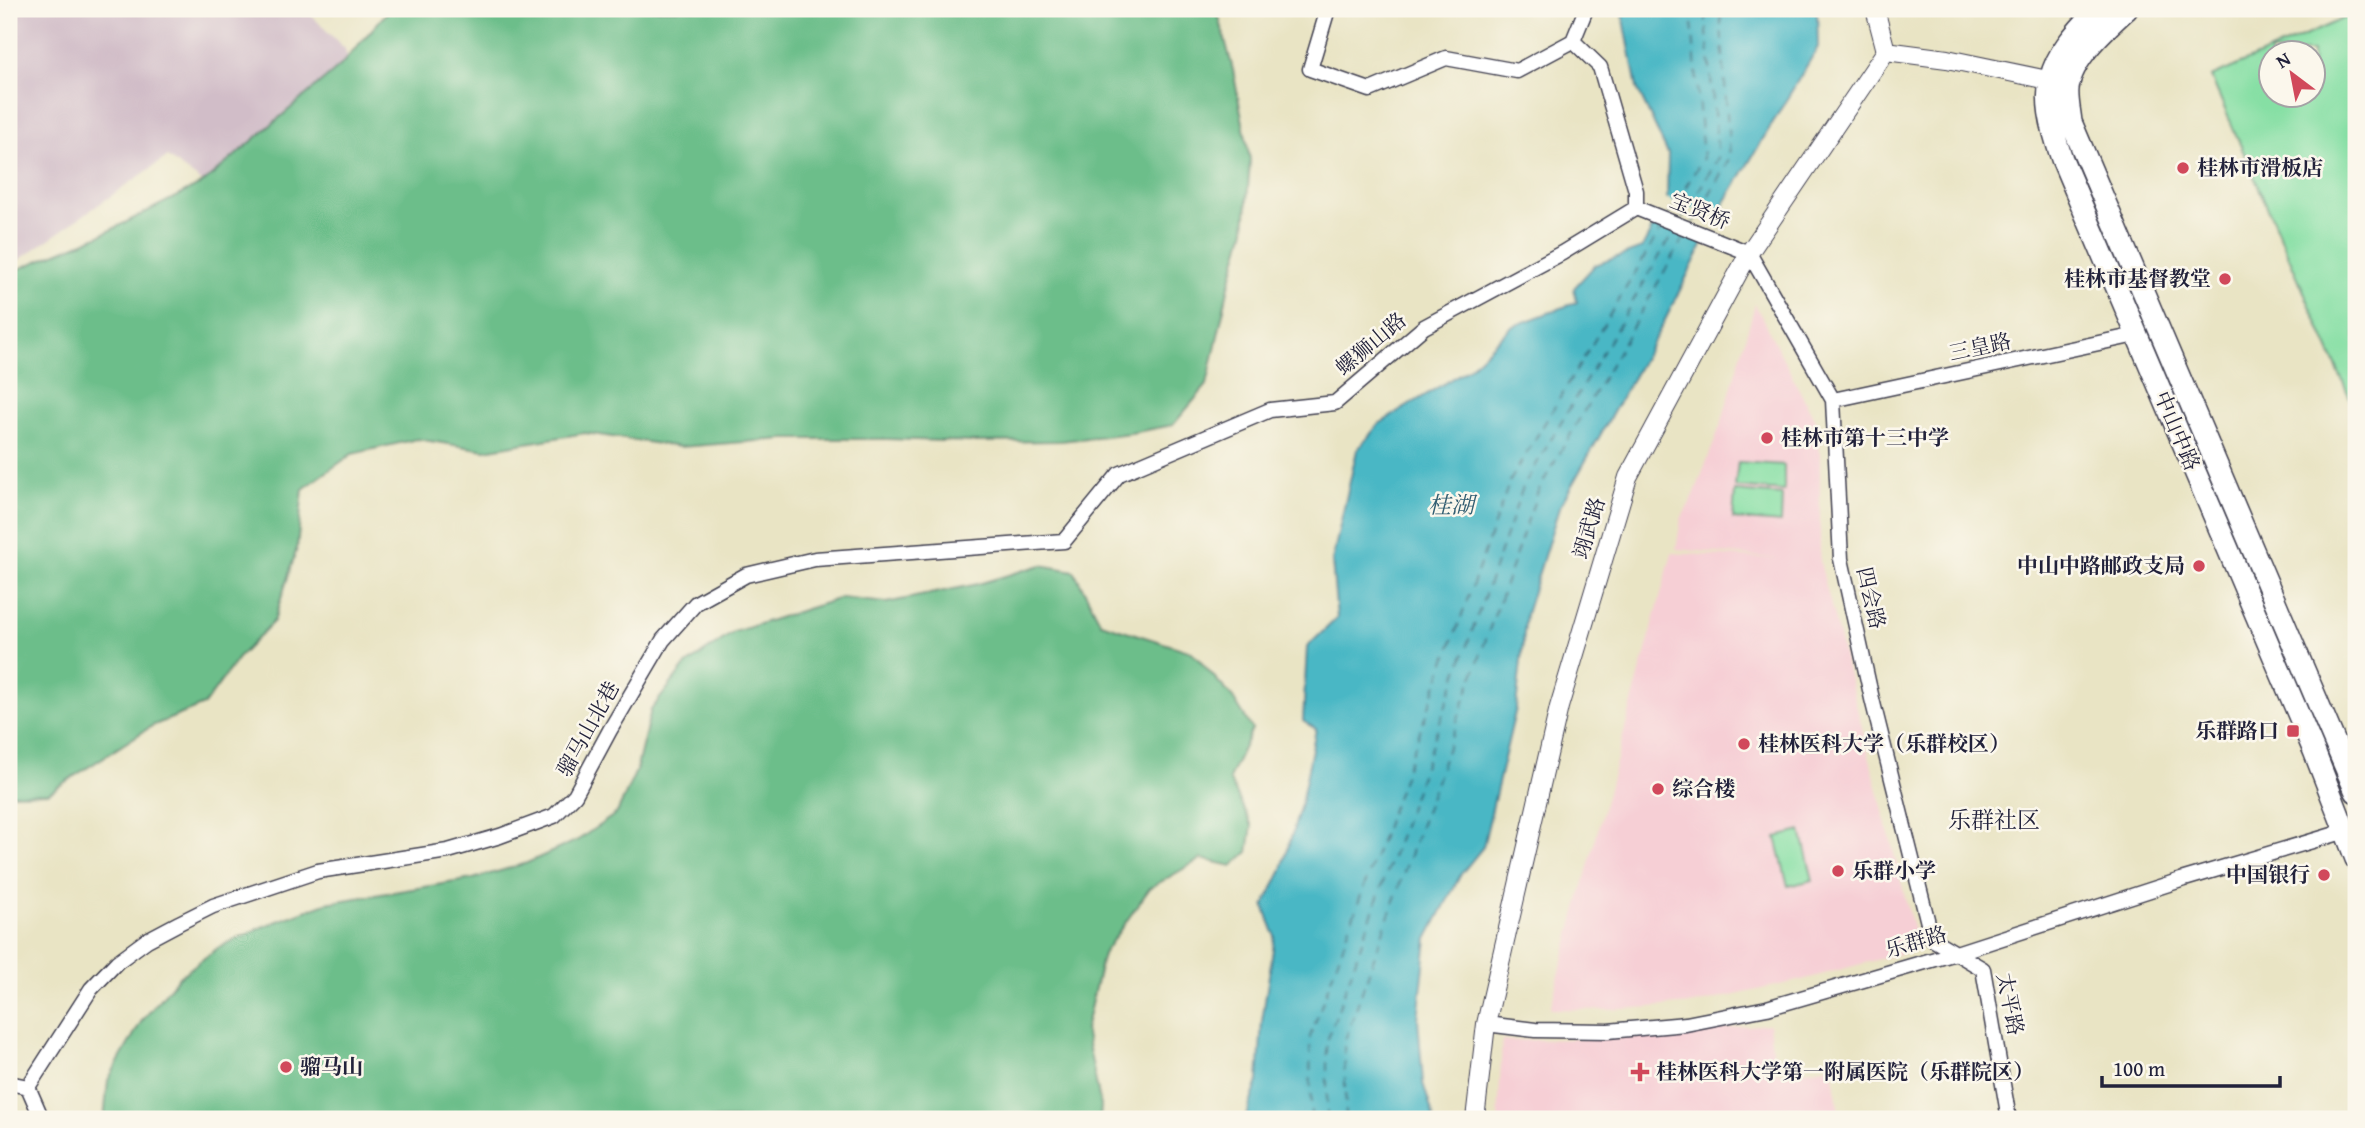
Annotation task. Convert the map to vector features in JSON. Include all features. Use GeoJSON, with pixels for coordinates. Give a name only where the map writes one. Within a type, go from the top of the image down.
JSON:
{"type":"FeatureCollection","features":[{"type":"Feature","properties":{"kind":"highway","name":"中山中路"},"geometry":{"type":"LineString","coordinates":[[2098,9],[2081,26],[2063,51],[2059,82],[2071,122],[2356,792]]}},
{"type":"Feature","properties":{"kind":"highway","name":"中山中路"},"geometry":{"type":"LineString","coordinates":[[2127,9],[2096,38],[2047,100],[2051,126],[2060,156],[2356,859]]}},
{"type":"Feature","properties":{"kind":"main road"},"geometry":{"type":"LineString","coordinates":[[1875,9],[1886,51],[1947,59],[2059,82]]}},
{"type":"Feature","properties":{"kind":"main road","name":"翊武路"},"geometry":{"type":"LineString","coordinates":[[1475,1119],[1486,1024],[1559,707],[1628,477],[1749,253],[1886,51]]}},
{"type":"Feature","properties":{"kind":"street"},"geometry":{"type":"LineString","coordinates":[[1328,9],[1310,69],[1370,90],[1446,58],[1517,71],[1573,41],[1586,9]]}},
{"type":"Feature","properties":{"kind":"street"},"geometry":{"type":"LineString","coordinates":[[1573,41],[1600,67],[1636,191],[1636,208]]}},
{"type":"Feature","properties":{"kind":"street","name":"宝贤桥"},"geometry":{"type":"LineString","coordinates":[[1636,208],[1749,253]]}},
{"type":"Feature","properties":{"kind":"street","name":"螺狮山路"},"geometry":{"type":"LineString","coordinates":[[1119,474],[1270,410],[1335,403],[1424,327],[1562,253],[1636,208]]}},
{"type":"Feature","properties":{"kind":"street","name":"四会路"},"geometry":{"type":"LineString","coordinates":[[1749,253],[1833,400],[1840,559],[1932,939],[1956,953]]}},
{"type":"Feature","properties":{"kind":"street","name":"三皇路"},"geometry":{"type":"LineString","coordinates":[[1833,400],[2136,335]]}},
{"type":"Feature","properties":{"kind":"street","name":"骝马山北巷"},"geometry":{"type":"LineString","coordinates":[[28,1087],[90,989],[147,940],[179,923],[213,906],[318,871],[448,850],[500,836],[554,816],[575,795],[663,640],[696,603],[746,575],[815,559],[1064,541],[1119,474]]}},
{"type":"Feature","properties":{"kind":"street","name":"乐群路"},"geometry":{"type":"LineString","coordinates":[[1486,1024],[1535,1030],[1608,1031],[1686,1024],[1767,1008],[1956,953],[2181,880],[2346,831]]}},
{"type":"Feature","properties":{"kind":"street","name":"太平路"},"geometry":{"type":"LineString","coordinates":[[1956,953],[1983,969],[2010,1119]]}},
{"type":"Feature","properties":{"kind":"street"},"geometry":{"type":"LineString","coordinates":[[9,1083],[28,1087],[42,1119]]}},
{"type":"Feature","properties":{"kind":"shaded area"},"geometry":{"type":"Polygon","coordinates":[[[9,9],[315,9],[311,15],[345,49],[352,75],[220,195],[167,157],[9,267],[9,9]]]}},
{"type":"Feature","properties":{"kind":"shaded area","name":"桂林医科大学（乐群校区）"},"geometry":{"type":"Polygon","coordinates":[[[1755,304],[1816,422],[1820,454],[1820,562],[1915,936],[1909,951],[1802,980],[1695,1004],[1607,1010],[1550,1009],[1672,553],[1780,559],[1676,549],[1681,519],[1694,495],[1722,421],[1755,304]]]}},
{"type":"Feature","properties":{"kind":"shaded area","name":"桂林医科大学第一附属医院（乐群院区）"},"geometry":{"type":"Polygon","coordinates":[[[1769,1024],[1775,1071],[1785,1073],[1832,1066],[1840,1119],[1498,1119],[1502,1041],[1632,1037],[1769,1024]]]}},
{"type":"Feature","properties":{"kind":"green space"},"geometry":{"type":"Polygon","coordinates":[[[390,9],[1217,9],[1233,70],[1250,160],[1245,229],[1207,385],[1173,425],[1061,441],[784,439],[680,447],[585,433],[485,450],[417,439],[352,454],[303,489],[297,548],[274,621],[238,658],[204,705],[152,726],[48,793],[9,794],[9,273],[107,232],[203,183],[340,66],[390,9]]]}},
{"type":"Feature","properties":{"kind":"green space"},"geometry":{"type":"Polygon","coordinates":[[[2356,13],[2356,412],[2211,77],[2256,57],[2256,108],[2326,108],[2326,38],[2299,38],[2356,13]]]}},
{"type":"Feature","properties":{"kind":"green space"},"geometry":{"type":"Polygon","coordinates":[[[1738,462],[1784,465],[1784,491],[1735,487],[1738,462]]]}},
{"type":"Feature","properties":{"kind":"green space"},"geometry":{"type":"Polygon","coordinates":[[[1735,491],[1782,495],[1781,523],[1733,519],[1735,491]]]}},
{"type":"Feature","properties":{"kind":"green space"},"geometry":{"type":"Polygon","coordinates":[[[1041,565],[1074,571],[1101,623],[1192,652],[1233,698],[1252,729],[1229,779],[1252,826],[1248,852],[1232,866],[1201,859],[1150,888],[1103,954],[1085,1030],[1101,1106],[1100,1119],[946,1115],[935,1119],[104,1119],[108,1080],[141,1022],[179,977],[219,947],[262,927],[326,903],[473,879],[527,863],[578,840],[617,813],[636,771],[651,710],[685,666],[734,632],[841,598],[886,603],[978,584],[1041,565]]]}},
{"type":"Feature","properties":{"kind":"green space"},"geometry":{"type":"Polygon","coordinates":[[[1801,831],[1813,880],[1788,886],[1776,837],[1801,831]]]}},
{"type":"Feature","properties":{"kind":"water","name":"桂湖"},"geometry":{"type":"Polygon","coordinates":[[[1622,9],[1817,9],[1818,47],[1718,214],[1663,324],[1559,508],[1526,614],[1516,708],[1483,847],[1461,874],[1427,939],[1418,1019],[1423,1083],[1434,1119],[1245,1119],[1258,1081],[1262,1021],[1275,936],[1264,906],[1281,872],[1301,804],[1316,729],[1303,721],[1307,647],[1337,618],[1332,561],[1357,450],[1379,424],[1469,368],[1511,327],[1577,302],[1574,288],[1595,265],[1642,248],[1667,200],[1668,154],[1637,88],[1622,9]]]}},
{"type":"Feature","properties":{"kind":"pier"},"geometry":{"type":"Polygon","coordinates":[[[1665,198],[1720,217],[1709,240],[1655,217],[1665,198]]]}},
{"type":"Feature","properties":{"kind":"ferry route"},"geometry":{"type":"LineString","coordinates":[[1669,215],[1703,158],[1691,9]]}},
{"type":"Feature","properties":{"kind":"ferry route"},"geometry":{"type":"LineString","coordinates":[[1682,219],[1718,158],[1705,9]]}},
{"type":"Feature","properties":{"kind":"ferry route"},"geometry":{"type":"LineString","coordinates":[[1693,223],[1730,158],[1720,9]]}},
{"type":"Feature","properties":{"kind":"ferry route"},"geometry":{"type":"LineString","coordinates":[[1311,1119],[1310,1037],[1510,481],[1663,226]]}},
{"type":"Feature","properties":{"kind":"ferry route"},"geometry":{"type":"LineString","coordinates":[[1327,1119],[1327,1041],[1523,487],[1675,230]]}},
{"type":"Feature","properties":{"kind":"ferry route"},"geometry":{"type":"LineString","coordinates":[[1346,1119],[1344,1043],[1538,491],[1686,234]]}},
{"type":"Feature","properties":{"kind":"place","name":"桂林市滑板店"},"geometry":{"type":"Point","coordinates":[2183,168]}},
{"type":"Feature","properties":{"kind":"place","name":"桂林市基督教堂"},"geometry":{"type":"Point","coordinates":[2225,279]}},
{"type":"Feature","properties":{"kind":"place","name":"桂林市第十三中学"},"geometry":{"type":"Point","coordinates":[1767,438]}},
{"type":"Feature","properties":{"kind":"place","name":"中山中路邮政支局"},"geometry":{"type":"Point","coordinates":[2199,566]}},
{"type":"Feature","properties":{"kind":"place","name":"乐群路口"},"geometry":{"type":"Point","coordinates":[2293,731]}},
{"type":"Feature","properties":{"kind":"place","name":"桂林医科大学（乐群校区）"},"geometry":{"type":"Point","coordinates":[1744,744]}},
{"type":"Feature","properties":{"kind":"place","name":"综合楼"},"geometry":{"type":"Point","coordinates":[1658,789]}},
{"type":"Feature","properties":{"kind":"place","name":"乐群小学"},"geometry":{"type":"Point","coordinates":[1838,871]}},
{"type":"Feature","properties":{"kind":"place","name":"中国银行"},"geometry":{"type":"Point","coordinates":[2324,875]}},
{"type":"Feature","properties":{"kind":"place","name":"骝马山"},"geometry":{"type":"Point","coordinates":[286,1067]}},
{"type":"Feature","properties":{"kind":"place","name":"桂林医科大学第一附属医院（乐群院区）"},"geometry":{"type":"Point","coordinates":[1640,1072]}},
{"type":"Feature","properties":{"kind":"district","name":"乐群社区"},"geometry":{"type":"Point","coordinates":[1994,820]}}]}
